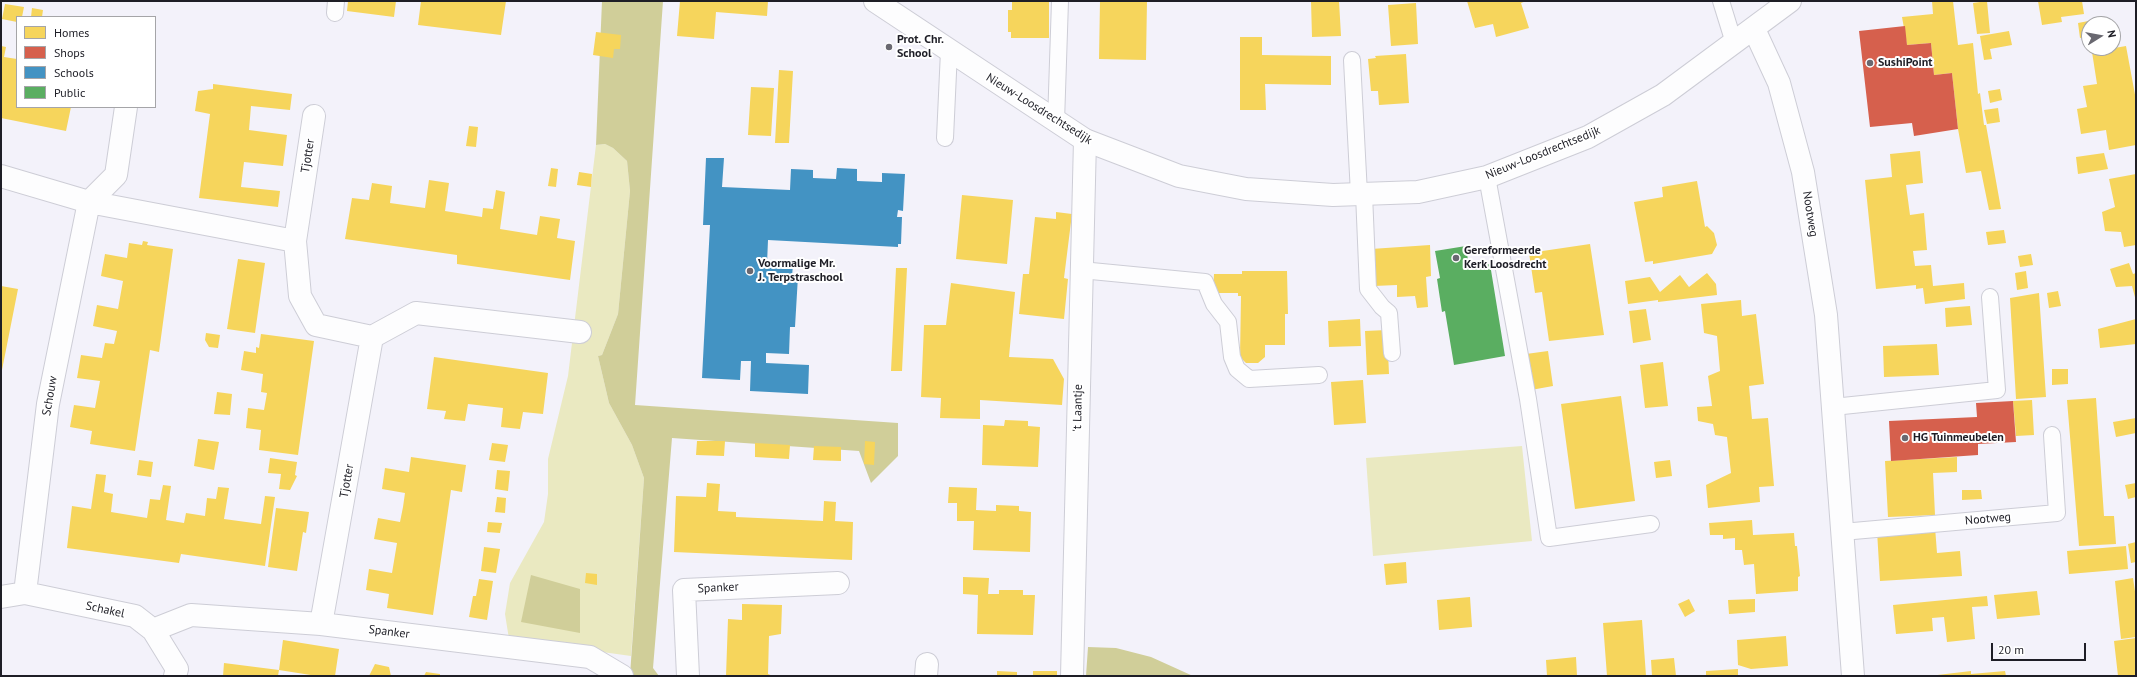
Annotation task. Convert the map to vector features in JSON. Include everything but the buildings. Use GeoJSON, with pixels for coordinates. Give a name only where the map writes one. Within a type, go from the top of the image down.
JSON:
{"type":"FeatureCollection","features":[{"type":"Feature","properties":{"kind":"street","name":"Nieuw-Loosdrechtsedijk"},"geometry":{"type":"LineString","coordinates":[[875,1],[1085,140],[1179,176],[1246,189],[1333,196],[1418,192],[1487,177],[1588,137],[1663,95],[1754,29],[1787,2]]}},
{"type":"Feature","properties":{"kind":"street","name":"Nootweg"},"geometry":{"type":"LineString","coordinates":[[1754,29],[1779,83],[1803,172],[1826,315],[1854,676]]}},
{"type":"Feature","properties":{"kind":"street"},"geometry":{"type":"LineString","coordinates":[[89,202],[116,175],[126,108]]}},
{"type":"Feature","properties":{"kind":"street","name":"Tjotter"},"geometry":{"type":"LineString","coordinates":[[314,116],[295,241],[300,296],[316,325],[372,338],[321,624]]}},
{"type":"Feature","properties":{"kind":"street","name":"'t Laantje"},"geometry":{"type":"LineString","coordinates":[[1072,676],[1085,140]]}},
{"type":"Feature","properties":{"kind":"street"},"geometry":{"type":"LineString","coordinates":[[1,176],[89,202],[295,241]]}},
{"type":"Feature","properties":{"kind":"street","name":"Schouw"},"geometry":{"type":"LineString","coordinates":[[26,592],[48,404],[89,202]]}},
{"type":"Feature","properties":{"kind":"street"},"geometry":{"type":"LineString","coordinates":[[372,338],[416,313],[580,332]]}},
{"type":"Feature","properties":{"kind":"street","name":"Spanker"},"geometry":{"type":"LineString","coordinates":[[688,676],[684,590],[838,583]]}},
{"type":"Feature","properties":{"kind":"street","name":"Schakel"},"geometry":{"type":"LineString","coordinates":[[1,597],[26,592],[135,616],[153,630],[176,670],[175,676]]}},
{"type":"Feature","properties":{"kind":"street","name":"Spanker"},"geometry":{"type":"LineString","coordinates":[[153,630],[190,615],[321,624],[590,657],[622,676]]}},
{"type":"Feature","properties":{"kind":"lane"},"geometry":{"type":"LineString","coordinates":[[1056,122],[1060,1]]}},
{"type":"Feature","properties":{"kind":"lane"},"geometry":{"type":"LineString","coordinates":[[1721,1],[1734,43]]}},
{"type":"Feature","properties":{"kind":"lane"},"geometry":{"type":"LineString","coordinates":[[945,138],[949,51]]}},
{"type":"Feature","properties":{"kind":"lane"},"geometry":{"type":"LineString","coordinates":[[1352,60],[1368,289],[1382,307],[1389,313],[1392,353]]}},
{"type":"Feature","properties":{"kind":"lane"},"geometry":{"type":"LineString","coordinates":[[1487,177],[1528,399],[1549,538],[1651,524]]}},
{"type":"Feature","properties":{"kind":"lane"},"geometry":{"type":"LineString","coordinates":[[1082,270],[1205,282],[1214,304],[1228,322],[1232,357],[1237,369],[1249,379],[1319,375]]}},
{"type":"Feature","properties":{"kind":"lane"},"geometry":{"type":"LineString","coordinates":[[1833,407],[1997,390],[1990,297]]}},
{"type":"Feature","properties":{"kind":"lane","name":"Nootweg"},"geometry":{"type":"LineString","coordinates":[[1842,532],[2056,513],[2052,435]]}},
{"type":"Feature","properties":{"kind":"green space"},"geometry":{"type":"Polygon","coordinates":[[[605,144],[613,148],[627,161],[630,191],[618,314],[602,355],[598,356],[609,403],[632,445],[644,478],[631,656],[509,639],[505,614],[510,583],[544,522],[548,494],[548,459],[568,376],[596,145],[605,144]]]}},
{"type":"Feature","properties":{"kind":"green space"},"geometry":{"type":"Polygon","coordinates":[[[1522,446],[1532,541],[1373,556],[1366,458],[1522,446]]]}},
{"type":"Feature","properties":{"kind":"shaded area"},"geometry":{"type":"Polygon","coordinates":[[[602,1],[663,1],[635,405],[898,423],[898,456],[871,483],[859,451],[672,438],[653,668],[659,676],[630,675],[644,478],[632,445],[609,403],[598,356],[602,355],[618,314],[630,191],[627,161],[613,148],[605,144],[596,145],[602,1]]]}},
{"type":"Feature","properties":{"kind":"shaded area"},"geometry":{"type":"Polygon","coordinates":[[[531,575],[580,589],[580,633],[521,622],[531,575]]]}},
{"type":"Feature","properties":{"kind":"shaded area"},"geometry":{"type":"Polygon","coordinates":[[[1088,647],[1116,648],[1151,657],[1193,676],[1086,676],[1088,647]]]}},
{"type":"Feature","properties":{"kind":"place","name":"Prot. Chr. School"},"geometry":{"type":"Point","coordinates":[889,47]}},
{"type":"Feature","properties":{"kind":"place","name":"SushiPoint"},"geometry":{"type":"Point","coordinates":[1870,63]}},
{"type":"Feature","properties":{"kind":"place","name":"Gereformeerde Kerk Loosdrecht"},"geometry":{"type":"Point","coordinates":[1456,258]}},
{"type":"Feature","properties":{"kind":"place","name":"Voormalige Mr. J. Terpstraschool"},"geometry":{"type":"Point","coordinates":[750,271]}},
{"type":"Feature","properties":{"kind":"place","name":"HG Tuinmeubelen"},"geometry":{"type":"Point","coordinates":[1905,438]}}]}
